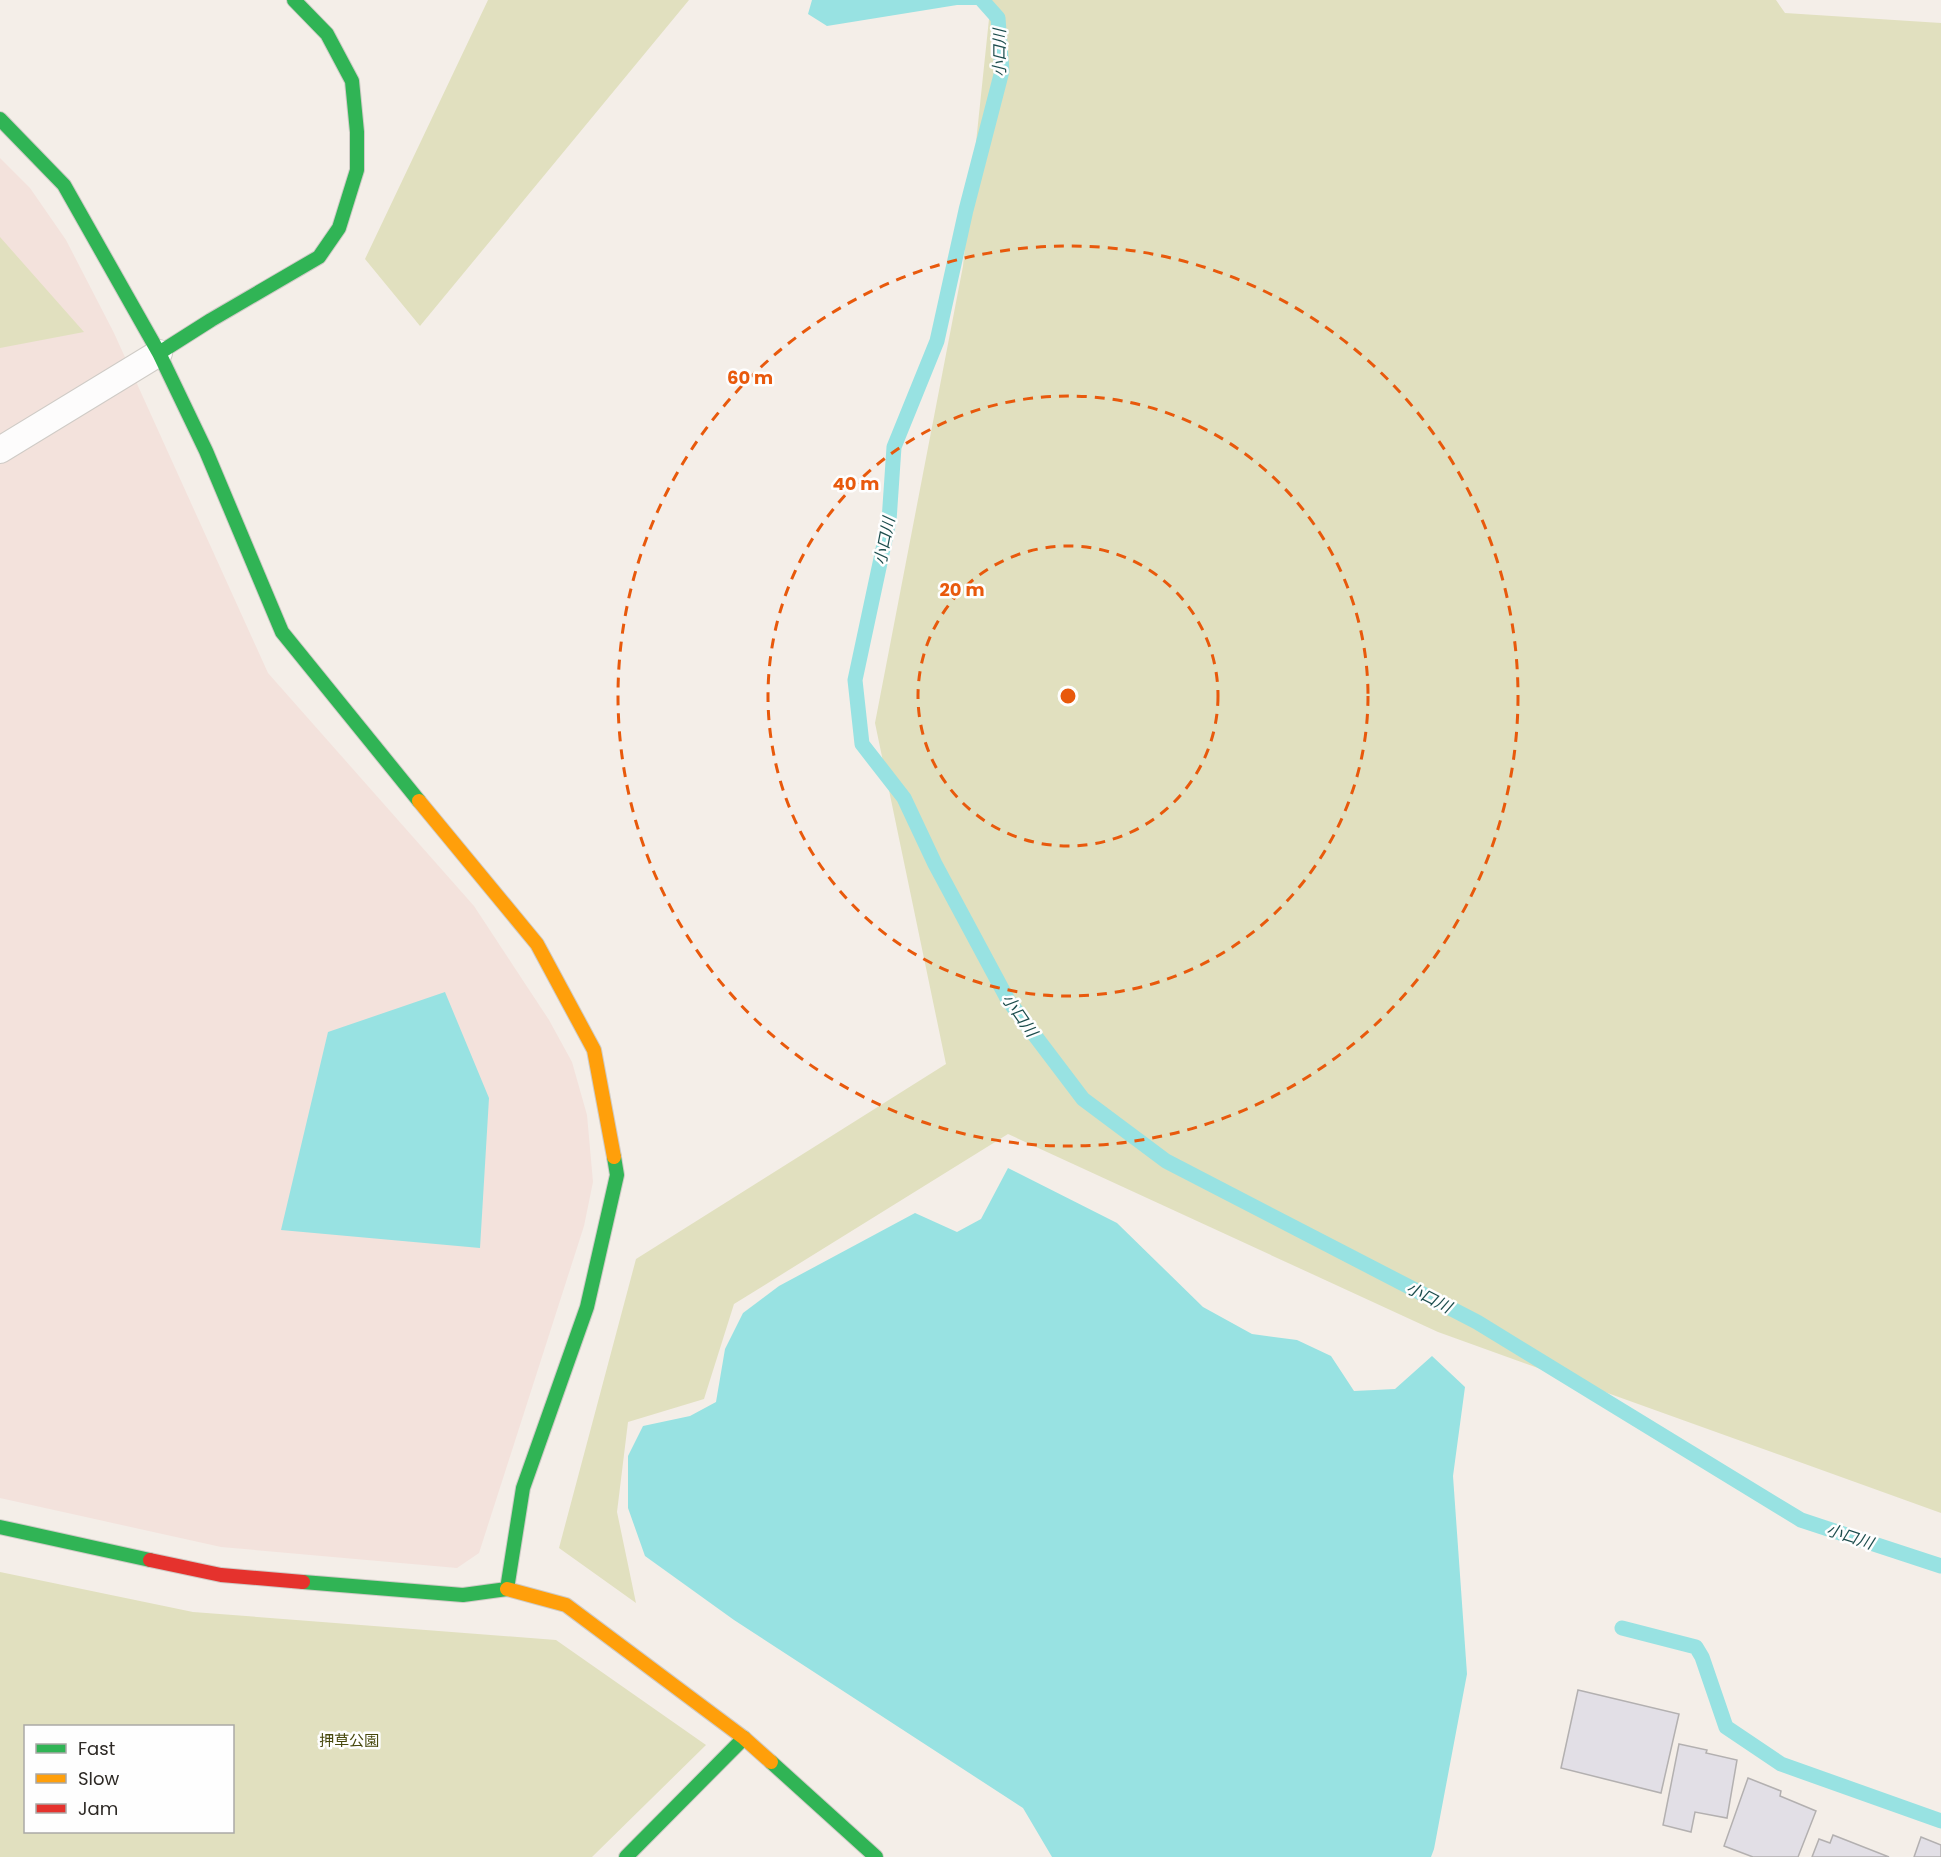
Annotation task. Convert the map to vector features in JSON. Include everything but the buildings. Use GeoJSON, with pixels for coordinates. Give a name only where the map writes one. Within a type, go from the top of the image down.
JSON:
{"type":"FeatureCollection","features":[{"type":"Feature","properties":{"kind":"street"},"geometry":{"type":"LineString","coordinates":[[159,353],[210,320],[319,257],[339,228],[357,170],[357,132],[352,81],[327,34],[294,0]]}},
{"type":"Feature","properties":{"kind":"street"},"geometry":{"type":"LineString","coordinates":[[0,119],[63,185],[159,353],[206,451],[282,632],[537,944],[594,1050],[617,1175],[587,1307],[523,1488],[507,1589]]}},
{"type":"Feature","properties":{"kind":"street"},"geometry":{"type":"LineString","coordinates":[[0,1527],[221,1575],[463,1595],[507,1589],[566,1605],[744,1738],[876,1857]]}},
{"type":"Feature","properties":{"kind":"street"},"geometry":{"type":"LineString","coordinates":[[626,1857],[744,1738]]}},
{"type":"Feature","properties":{"kind":"lane"},"geometry":{"type":"LineString","coordinates":[[0,450],[159,353]]}},
{"type":"Feature","properties":{"kind":"shaded area"},"geometry":{"type":"Polygon","coordinates":[[[0,158],[30,188],[66,240],[114,333],[268,673],[474,906],[549,1020],[572,1062],[587,1115],[593,1182],[584,1226],[479,1553],[457,1568],[221,1547],[0,1498],[0,158]]]}},
{"type":"Feature","properties":{"kind":"green space"},"geometry":{"type":"Polygon","coordinates":[[[488,0],[689,0],[420,326],[365,259],[488,0]]]}},
{"type":"Feature","properties":{"kind":"green space"},"geometry":{"type":"Polygon","coordinates":[[[991,0],[1776,0],[1785,13],[1941,23],[1941,1513],[1438,1332],[1008,1134],[734,1304],[704,1399],[628,1422],[617,1512],[636,1603],[559,1548],[636,1259],[946,1064],[875,723],[963,266],[991,0]]]}},
{"type":"Feature","properties":{"kind":"green space"},"geometry":{"type":"Polygon","coordinates":[[[0,237],[84,332],[0,348],[0,237]]]}},
{"type":"Feature","properties":{"kind":"green space","name":"押草公園"},"geometry":{"type":"Polygon","coordinates":[[[0,1572],[193,1612],[556,1640],[706,1745],[592,1857],[0,1857],[0,1572]]]}},
{"type":"Feature","properties":{"kind":"water"},"geometry":{"type":"Polygon","coordinates":[[[812,0],[984,0],[984,2],[980,5],[957,5],[827,26],[808,14],[812,0]]]}},
{"type":"Feature","properties":{"kind":"water"},"geometry":{"type":"Polygon","coordinates":[[[445,992],[489,1098],[480,1248],[281,1230],[328,1032],[445,992]]]}},
{"type":"Feature","properties":{"kind":"water"},"geometry":{"type":"Polygon","coordinates":[[[1008,1168],[1117,1223],[1203,1307],[1252,1334],[1297,1340],[1331,1356],[1354,1391],[1395,1389],[1432,1356],[1465,1387],[1453,1476],[1467,1674],[1431,1857],[1052,1857],[1023,1808],[734,1620],[645,1556],[628,1508],[628,1456],[643,1426],[690,1416],[716,1402],[725,1349],[743,1313],[779,1286],[915,1213],[957,1232],[981,1219],[1008,1168]]]}},
{"type":"Feature","properties":{"kind":"waterway","name":"小口川"},"geometry":{"type":"LineString","coordinates":[[982,0],[998,18],[1002,71],[966,210],[937,341],[894,447],[889,521],[855,680],[862,744],[904,798],[935,864],[1008,1000],[1083,1099],[1166,1161],[1477,1322],[1801,1520],[1941,1566]]}},
{"type":"Feature","properties":{"kind":"waterway"},"geometry":{"type":"LineString","coordinates":[[1622,1628],[1696,1647],[1702,1657],[1726,1727],[1781,1764],[1941,1821]]}},
{"type":"Feature","properties":{"kind":"traffic: fast"},"geometry":{"type":"LineString","coordinates":[[159,353],[319,257],[339,228],[357,170],[357,132],[352,81],[327,34],[294,0]]}},
{"type":"Feature","properties":{"kind":"traffic: fast"},"geometry":{"type":"LineString","coordinates":[[0,119],[64,185],[159,353],[206,451],[282,632],[419,801]]}},
{"type":"Feature","properties":{"kind":"traffic: fast"},"geometry":{"type":"LineString","coordinates":[[303,1582],[463,1595],[507,1589],[523,1488],[587,1307],[617,1175],[614,1157]]}},
{"type":"Feature","properties":{"kind":"traffic: fast"},"geometry":{"type":"LineString","coordinates":[[0,1527],[150,1560]]}},
{"type":"Feature","properties":{"kind":"traffic: fast"},"geometry":{"type":"LineString","coordinates":[[626,1857],[744,1738]]}},
{"type":"Feature","properties":{"kind":"traffic: fast"},"geometry":{"type":"LineString","coordinates":[[771,1762],[876,1857]]}},
{"type":"Feature","properties":{"kind":"traffic: slow"},"geometry":{"type":"LineString","coordinates":[[419,801],[537,944],[594,1050],[614,1157]]}},
{"type":"Feature","properties":{"kind":"traffic: slow"},"geometry":{"type":"LineString","coordinates":[[507,1589],[566,1605],[744,1738],[771,1762]]}},
{"type":"Feature","properties":{"kind":"traffic: jam"},"geometry":{"type":"LineString","coordinates":[[150,1560],[221,1575],[303,1582]]}}]}
